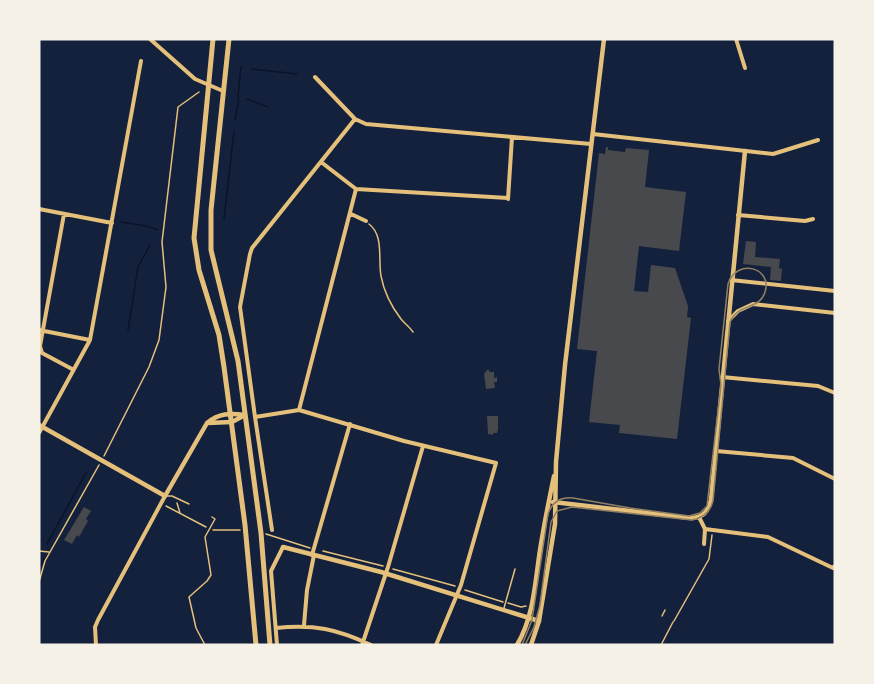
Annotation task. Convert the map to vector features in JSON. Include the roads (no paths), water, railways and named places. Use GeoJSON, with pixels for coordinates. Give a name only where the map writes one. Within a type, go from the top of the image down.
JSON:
{"type":"FeatureCollection","features":[{"type":"Feature","properties":{"kind":"main road"},"geometry":{"type":"LineString","coordinates":[[213,39],[194,238],[199,270],[221,349],[231,413],[246,531],[255,645]]}},
{"type":"Feature","properties":{"kind":"main road"},"geometry":{"type":"LineString","coordinates":[[229,39],[211,210],[211,250],[215,274],[236,345],[261,533],[270,645]]}},
{"type":"Feature","properties":{"kind":"street"},"geometry":{"type":"LineString","coordinates":[[150,39],[195,79],[223,91]]}},
{"type":"Feature","properties":{"kind":"street"},"geometry":{"type":"LineString","coordinates":[[517,645],[530,617],[556,462],[604,39]]}},
{"type":"Feature","properties":{"kind":"street"},"geometry":{"type":"LineString","coordinates":[[736,39],[745,68]]}},
{"type":"Feature","properties":{"kind":"street"},"geometry":{"type":"LineString","coordinates":[[39,433],[40,426],[90,340],[141,61]]}},
{"type":"Feature","properties":{"kind":"street"},"geometry":{"type":"LineString","coordinates":[[315,77],[355,119],[366,124],[591,144]]}},
{"type":"Feature","properties":{"kind":"street"},"geometry":{"type":"LineString","coordinates":[[272,534],[240,307],[250,255],[252,248],[355,119]]}},
{"type":"Feature","properties":{"kind":"street"},"geometry":{"type":"LineString","coordinates":[[593,134],[773,154],[818,140]]}},
{"type":"Feature","properties":{"kind":"street"},"geometry":{"type":"LineString","coordinates":[[321,162],[356,189],[508,198],[512,137]]}},
{"type":"Feature","properties":{"kind":"street"},"geometry":{"type":"LineString","coordinates":[[548,501],[690,518],[699,517],[706,512],[711,500],[745,151]]}},
{"type":"Feature","properties":{"kind":"street"},"geometry":{"type":"LineString","coordinates":[[299,410],[356,189]]}},
{"type":"Feature","properties":{"kind":"street"},"geometry":{"type":"LineString","coordinates":[[39,209],[112,223]]}},
{"type":"Feature","properties":{"kind":"street"},"geometry":{"type":"LineString","coordinates":[[64,214],[41,330],[40,346],[42,353],[72,369]]}},
{"type":"Feature","properties":{"kind":"street"},"geometry":{"type":"LineString","coordinates":[[351,214],[366,221]]}},
{"type":"Feature","properties":{"kind":"street"},"geometry":{"type":"LineString","coordinates":[[738,215],[806,221],[813,219]]}},
{"type":"Feature","properties":{"kind":"street"},"geometry":{"type":"LineString","coordinates":[[731,280],[835,291]]}},
{"type":"Feature","properties":{"kind":"street"},"geometry":{"type":"LineString","coordinates":[[727,321],[738,311],[753,304],[835,313]]}},
{"type":"Feature","properties":{"kind":"street"},"geometry":{"type":"LineString","coordinates":[[41,330],[90,340]]}},
{"type":"Feature","properties":{"kind":"street"},"geometry":{"type":"LineString","coordinates":[[722,376],[818,386],[835,393]]}},
{"type":"Feature","properties":{"kind":"street"},"geometry":{"type":"LineString","coordinates":[[255,418],[299,410],[423,446],[496,463],[460,588],[436,645]]}},
{"type":"Feature","properties":{"kind":"street"},"geometry":{"type":"LineString","coordinates":[[96,645],[95,627],[98,620],[207,423],[214,417],[231,413],[246,415]]}},
{"type":"Feature","properties":{"kind":"street"},"geometry":{"type":"LineString","coordinates":[[207,423],[232,422],[246,415]]}},
{"type":"Feature","properties":{"kind":"street"},"geometry":{"type":"LineString","coordinates":[[304,626],[313,553],[350,424]]}},
{"type":"Feature","properties":{"kind":"street"},"geometry":{"type":"LineString","coordinates":[[40,426],[165,496]]}},
{"type":"Feature","properties":{"kind":"street"},"geometry":{"type":"LineString","coordinates":[[362,643],[388,567],[423,446]]}},
{"type":"Feature","properties":{"kind":"street"},"geometry":{"type":"LineString","coordinates":[[716,451],[793,458],[835,479]]}},
{"type":"Feature","properties":{"kind":"street"},"geometry":{"type":"LineString","coordinates":[[531,645],[539,621],[555,524],[556,462]]}},
{"type":"Feature","properties":{"kind":"street"},"geometry":{"type":"LineString","coordinates":[[699,517],[705,529],[704,544]]}},
{"type":"Feature","properties":{"kind":"street"},"geometry":{"type":"LineString","coordinates":[[705,529],[768,537],[833,568],[835,566]]}},
{"type":"Feature","properties":{"kind":"street"},"geometry":{"type":"LineString","coordinates":[[277,645],[271,571],[283,547],[313,553],[458,594],[539,621]]}},
{"type":"Feature","properties":{"kind":"street"},"geometry":{"type":"LineString","coordinates":[[276,628],[304,626],[342,631],[362,643],[371,645]]}},
{"type":"Feature","properties":{"kind":"lane"},"geometry":{"type":"LineString","coordinates":[[165,496],[171,496],[189,504]]}},
{"type":"Feature","properties":{"kind":"lane"},"geometry":{"type":"LineString","coordinates":[[205,645],[196,628],[189,597],[207,582],[211,575],[205,537],[215,519],[212,517]]}},
{"type":"Feature","properties":{"kind":"lane"},"geometry":{"type":"LineString","coordinates":[[504,609],[515,569]]}},
{"type":"Feature","properties":{"kind":"waterway"},"geometry":{"type":"LineString","coordinates":[[238,97],[242,66]]}},
{"type":"Feature","properties":{"kind":"waterway"},"geometry":{"type":"LineString","coordinates":[[251,69],[297,74]]}},
{"type":"Feature","properties":{"kind":"waterway"},"geometry":{"type":"LineString","coordinates":[[235,120],[239,98]]}},
{"type":"Feature","properties":{"kind":"waterway"},"geometry":{"type":"LineString","coordinates":[[247,99],[268,107]]}},
{"type":"Feature","properties":{"kind":"waterway"},"geometry":{"type":"LineString","coordinates":[[224,219],[234,132]]}},
{"type":"Feature","properties":{"kind":"waterway"},"geometry":{"type":"LineString","coordinates":[[121,222],[158,230]]}},
{"type":"Feature","properties":{"kind":"waterway"},"geometry":{"type":"LineString","coordinates":[[128,330],[138,267],[150,245]]}},
{"type":"Feature","properties":{"kind":"waterway"},"geometry":{"type":"LineString","coordinates":[[47,544],[86,473]]}},
{"type":"Feature","properties":{"kind":"waterway"},"geometry":{"type":"LineString","coordinates":[[39,568],[44,559]]}},
{"type":"Feature","properties":{"kind":"tram line"},"geometry":{"type":"LineString","coordinates":[[522,645],[532,620],[548,514],[558,501],[573,498],[689,516],[700,513],[707,506],[721,385],[719,369],[728,284],[739,270],[746,268],[759,272],[766,284],[762,298],[759,302],[738,312],[730,322],[713,501],[710,508],[706,514],[692,520],[572,507],[557,511],[551,522],[540,605],[534,627],[525,645]]}}]}
